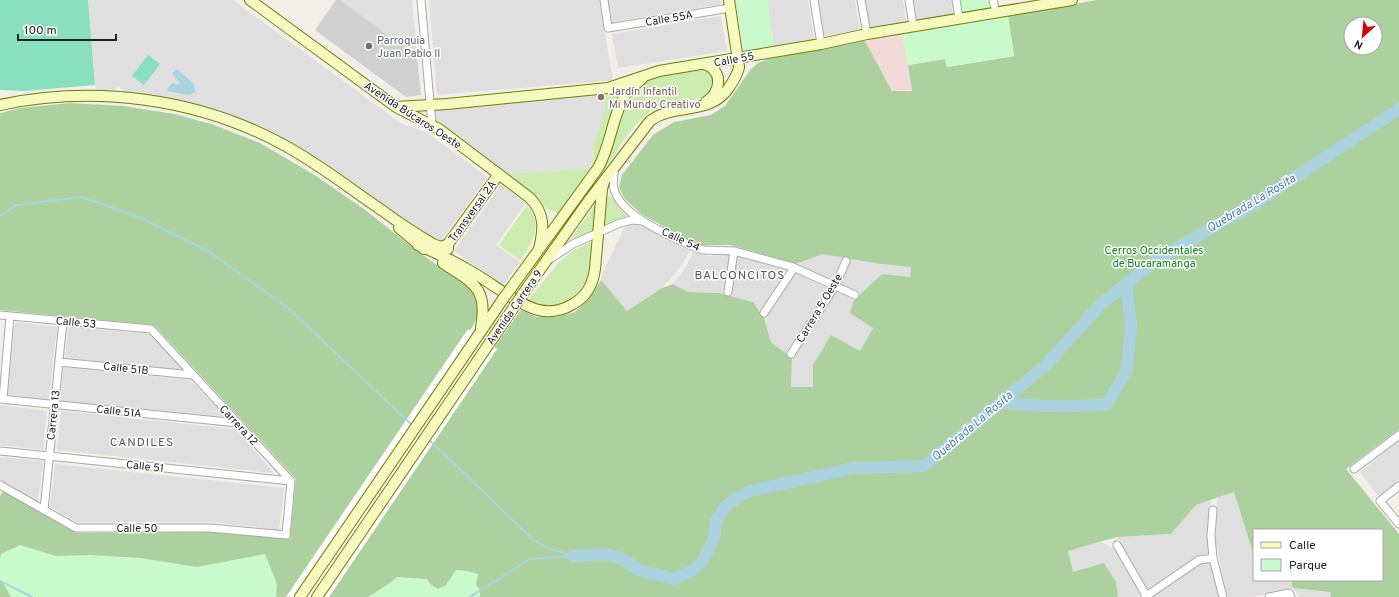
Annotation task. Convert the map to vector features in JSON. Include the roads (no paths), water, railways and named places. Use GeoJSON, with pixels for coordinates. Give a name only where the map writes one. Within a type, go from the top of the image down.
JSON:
{"type":"FeatureCollection","features":[{"type":"Feature","properties":{"kind":"main road","name":"Avenida Búcaros Oeste"},"geometry":{"type":"LineString","coordinates":[[250,0],[396,107],[432,125],[530,198],[538,208],[542,221],[543,228],[539,249]]}},
{"type":"Feature","properties":{"kind":"main road","name":"Calle 55"},"geometry":{"type":"LineString","coordinates":[[396,107],[608,88],[659,71],[821,44],[867,34],[959,18],[1072,0]]}},
{"type":"Feature","properties":{"kind":"main road","name":"Avenida Carrera 9"},"geometry":{"type":"LineString","coordinates":[[317,597],[522,295],[605,178],[641,131],[656,116],[668,112],[695,108],[713,102],[723,95],[736,76],[739,67],[729,4]]}},
{"type":"Feature","properties":{"kind":"main road"},"geometry":{"type":"LineString","coordinates":[[695,108],[714,95],[718,84],[717,74],[714,69],[703,64]]}},
{"type":"Feature","properties":{"kind":"main road","name":"Avenida Carrera 9"},"geometry":{"type":"LineString","coordinates":[[300,597],[503,299],[539,249],[552,234],[601,163],[619,108],[625,95],[648,74]]}},
{"type":"Feature","properties":{"kind":"main road"},"geometry":{"type":"LineString","coordinates":[[0,105],[24,100],[53,97],[93,96],[169,103],[215,115],[260,132],[283,144],[327,171],[384,212],[433,244],[441,247],[448,244]]}},
{"type":"Feature","properties":{"kind":"main road","name":"Transversal 2A"},"geometry":{"type":"LineString","coordinates":[[463,267],[448,252],[448,244],[499,174]]}},
{"type":"Feature","properties":{"kind":"main road"},"geometry":{"type":"LineString","coordinates":[[418,245],[463,267],[527,306],[541,311],[556,311],[563,309],[577,302],[590,287],[594,276],[602,189],[605,178]]}},
{"type":"Feature","properties":{"kind":"main road"},"geometry":{"type":"LineString","coordinates":[[384,212],[398,228],[418,245],[471,282],[477,288],[483,302],[484,312],[479,334]]}},
{"type":"Feature","properties":{"kind":"street"},"geometry":{"type":"LineString","coordinates":[[421,0],[432,125]]}},
{"type":"Feature","properties":{"kind":"street","name":"Calle 55A"},"geometry":{"type":"LineString","coordinates":[[604,0],[608,28],[729,4]]}},
{"type":"Feature","properties":{"kind":"street"},"geometry":{"type":"LineString","coordinates":[[814,0],[821,44]]}},
{"type":"Feature","properties":{"kind":"street"},"geometry":{"type":"LineString","coordinates":[[861,0],[867,34]]}},
{"type":"Feature","properties":{"kind":"street"},"geometry":{"type":"LineString","coordinates":[[909,0],[913,26]]}},
{"type":"Feature","properties":{"kind":"street"},"geometry":{"type":"LineString","coordinates":[[956,0],[959,18]]}},
{"type":"Feature","properties":{"kind":"street"},"geometry":{"type":"LineString","coordinates":[[994,0],[996,12]]}},
{"type":"Feature","properties":{"kind":"street"},"geometry":{"type":"LineString","coordinates":[[0,99],[24,100]]}},
{"type":"Feature","properties":{"kind":"street","name":"Calle 54"},"geometry":{"type":"LineString","coordinates":[[615,165],[613,181],[616,196],[624,207],[643,221],[696,248],[704,250],[734,251],[794,268],[855,295]]}},
{"type":"Feature","properties":{"kind":"street"},"geometry":{"type":"LineString","coordinates":[[546,261],[573,244],[624,222],[643,221]]}},
{"type":"Feature","properties":{"kind":"street"},"geometry":{"type":"LineString","coordinates":[[728,292],[734,251]]}},
{"type":"Feature","properties":{"kind":"street","name":"Carrera 5 Oeste"},"geometry":{"type":"LineString","coordinates":[[790,354],[835,286],[846,261]]}},
{"type":"Feature","properties":{"kind":"street"},"geometry":{"type":"LineString","coordinates":[[764,313],[794,268]]}},
{"type":"Feature","properties":{"kind":"street","name":"Calle 53"},"geometry":{"type":"LineString","coordinates":[[0,315],[151,329]]}},
{"type":"Feature","properties":{"kind":"street"},"geometry":{"type":"LineString","coordinates":[[2,399],[10,316]]}},
{"type":"Feature","properties":{"kind":"street","name":"Carrera 13"},"geometry":{"type":"LineString","coordinates":[[44,510],[63,321]]}},
{"type":"Feature","properties":{"kind":"street","name":"Carrera 12"},"geometry":{"type":"LineString","coordinates":[[151,329],[291,481]]}},
{"type":"Feature","properties":{"kind":"street","name":"Calle 51B"},"geometry":{"type":"LineString","coordinates":[[59,362],[193,375]]}},
{"type":"Feature","properties":{"kind":"street","name":"Calle 51A"},"geometry":{"type":"LineString","coordinates":[[2,399],[238,423]]}},
{"type":"Feature","properties":{"kind":"street"},"geometry":{"type":"LineString","coordinates":[[1354,469],[1399,435]]}},
{"type":"Feature","properties":{"kind":"street","name":"Calle 51"},"geometry":{"type":"LineString","coordinates":[[0,451],[291,481]]}},
{"type":"Feature","properties":{"kind":"street","name":"Calle 50"},"geometry":{"type":"LineString","coordinates":[[0,485],[76,528],[210,528],[286,535],[291,481]]}},
{"type":"Feature","properties":{"kind":"street"},"geometry":{"type":"LineString","coordinates":[[1399,486],[1380,501],[1399,524]]}},
{"type":"Feature","properties":{"kind":"street"},"geometry":{"type":"LineString","coordinates":[[1213,510],[1211,536],[1213,558],[1223,597]]}},
{"type":"Feature","properties":{"kind":"street"},"geometry":{"type":"LineString","coordinates":[[1117,545],[1146,597],[1199,560],[1213,558]]}},
{"type":"Feature","properties":{"kind":"street"},"geometry":{"type":"LineString","coordinates":[[1269,597],[1290,595]]}},
{"type":"Feature","properties":{"kind":"water"},"geometry":{"type":"Polygon","coordinates":[[[177,69],[194,84],[195,92],[189,95],[167,91],[168,87],[173,83],[177,85],[180,82],[172,74],[177,69]]]}},
{"type":"Feature","properties":{"kind":"waterway","name":"Quebrada La Rosita"},"geometry":{"type":"LineString","coordinates":[[573,556],[605,554],[621,558],[639,570],[674,579],[691,571],[703,561],[714,538],[716,521],[725,507],[737,498],[751,491],[853,468],[924,466],[1045,366],[1100,305],[1156,260],[1254,204],[1399,109]]}},
{"type":"Feature","properties":{"kind":"waterway"},"geometry":{"type":"LineString","coordinates":[[0,216],[16,205],[82,197],[141,218],[208,251],[288,308],[413,426]]}},
{"type":"Feature","properties":{"kind":"waterway"},"geometry":{"type":"LineString","coordinates":[[1001,403],[1054,406],[1107,404],[1127,370],[1131,326],[1126,283]]}},
{"type":"Feature","properties":{"kind":"waterway"},"geometry":{"type":"LineString","coordinates":[[428,439],[533,540],[548,548],[573,556]]}},
{"type":"Feature","properties":{"kind":"waterway","name":"Quebrada La Rosita"},"geometry":{"type":"LineString","coordinates":[[470,597],[530,559],[571,556]]}},
{"type":"Feature","properties":{"kind":"waterway","name":"Quebrada La Rosita"},"geometry":{"type":"LineString","coordinates":[[0,581],[32,597]]}},
{"type":"Feature","properties":{"kind":"place","name":"Parroquia Juan Pablo II"},"geometry":{"type":"Point","coordinates":[369,46]}},
{"type":"Feature","properties":{"kind":"place","name":"Jardín Infantil Mi Mundo Creativo"},"geometry":{"type":"Point","coordinates":[601,97]}},
{"type":"Feature","properties":{"kind":"district","name":"BALCONCITOS"},"geometry":{"type":"Point","coordinates":[740,275]}},
{"type":"Feature","properties":{"kind":"district","name":"CANDILES"},"geometry":{"type":"Point","coordinates":[142,442]}},
{"type":"Feature","properties":{"kind":"park label","name":"Cerros Occidentales de Bucaramanga"},"geometry":{"type":"Point","coordinates":[1154,256]}}]}
